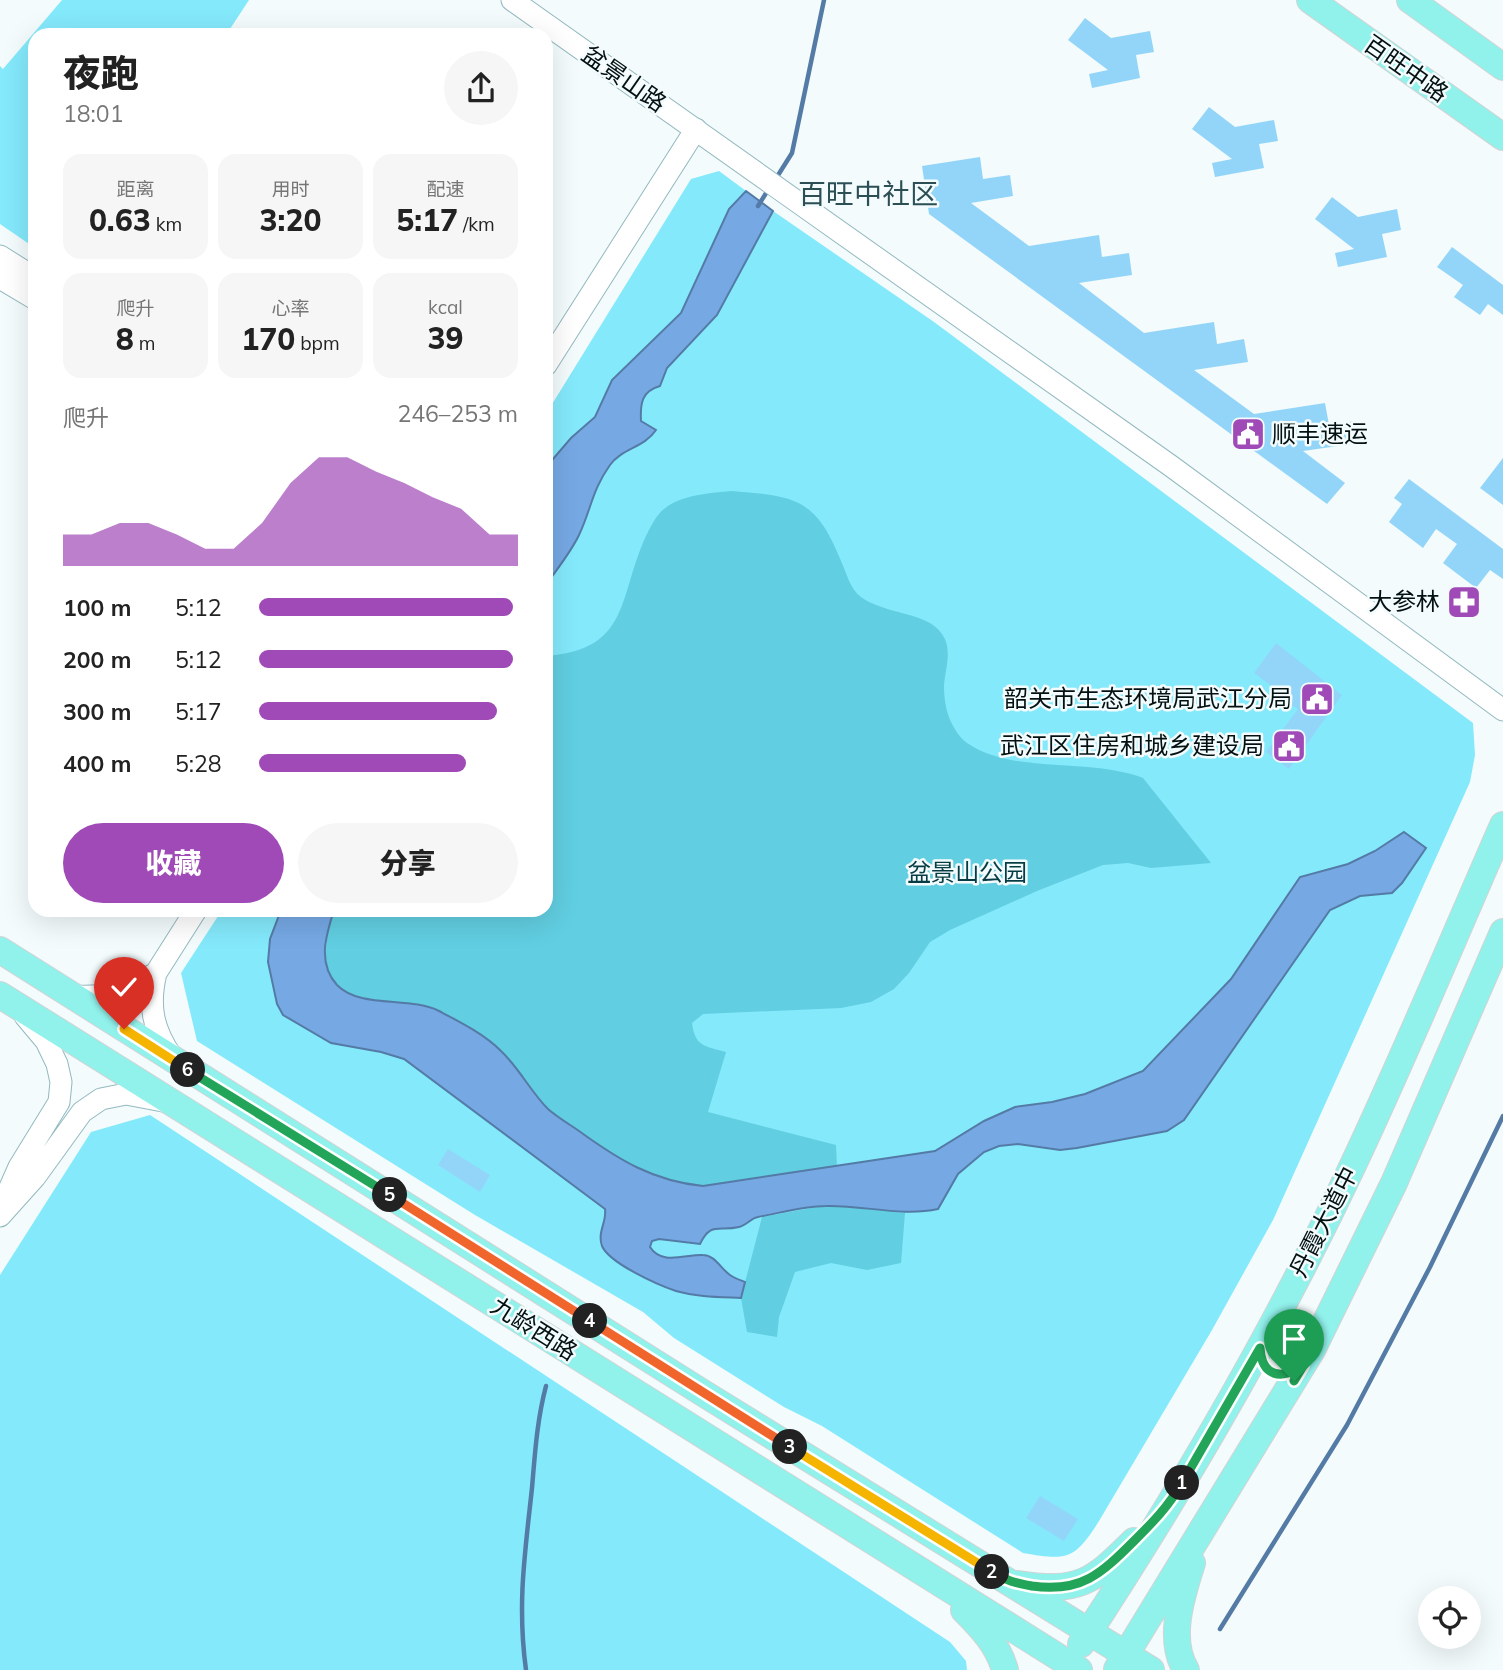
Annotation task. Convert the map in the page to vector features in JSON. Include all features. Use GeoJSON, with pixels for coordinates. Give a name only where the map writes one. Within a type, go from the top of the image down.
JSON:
{"type":"FeatureCollection","features":[{"type":"Feature","properties":{"kind":"main road","name":"百旺中路"},"geometry":{"type":"LineString","coordinates":[[1310,0],[1503,137]]}},
{"type":"Feature","properties":{"kind":"main road"},"geometry":{"type":"LineString","coordinates":[[1410,0],[1503,67]]}},
{"type":"Feature","properties":{"kind":"main road","name":"丹霞大道中"},"geometry":{"type":"LineString","coordinates":[[1071,1668],[1260,1348],[1353,1166],[1503,825]]}},
{"type":"Feature","properties":{"kind":"main road","name":"丹霞大道中"},"geometry":{"type":"LineString","coordinates":[[1121,1663],[1303,1366],[1394,1183],[1503,932]]}},
{"type":"Feature","properties":{"kind":"main road","name":"九龄西路"},"geometry":{"type":"LineString","coordinates":[[0,950],[175,1062],[1090,1632],[1121,1663],[1151,1670]]}},
{"type":"Feature","properties":{"kind":"main road","name":"九龄西路"},"geometry":{"type":"LineString","coordinates":[[9,1000],[1071,1668]]}},
{"type":"Feature","properties":{"kind":"main road"},"geometry":{"type":"LineString","coordinates":[[1260,1348],[1262,1362],[1271,1372],[1287,1375],[1303,1366]]}},
{"type":"Feature","properties":{"kind":"main road"},"geometry":{"type":"LineString","coordinates":[[1008,1582],[1048,1588],[1086,1582],[1110,1565],[1167,1507]]}},
{"type":"Feature","properties":{"kind":"main road"},"geometry":{"type":"LineString","coordinates":[[1186,1670],[1178,1646],[1179,1614],[1184,1588],[1203,1528]]}},
{"type":"Feature","properties":{"kind":"main road"},"geometry":{"type":"LineString","coordinates":[[935,1582],[990,1637],[1005,1670]]}},
{"type":"Feature","properties":{"kind":"street","name":"盆景山路"},"geometry":{"type":"LineString","coordinates":[[512,0],[552,28]]}},
{"type":"Feature","properties":{"kind":"street","name":"盆景山路"},"geometry":{"type":"LineString","coordinates":[[553,29],[1171,466],[1503,710]]}},
{"type":"Feature","properties":{"kind":"street"},"geometry":{"type":"LineString","coordinates":[[553,354],[696,129]]}},
{"type":"Feature","properties":{"kind":"street"},"geometry":{"type":"LineString","coordinates":[[0,256],[28,274]]}},
{"type":"Feature","properties":{"kind":"street"},"geometry":{"type":"LineString","coordinates":[[0,278],[28,295]]}},
{"type":"Feature","properties":{"kind":"street"},"geometry":{"type":"LineString","coordinates":[[175,1062],[163,1044],[154,1021],[151,998],[156,973],[192,917]]}},
{"type":"Feature","properties":{"kind":"street"},"geometry":{"type":"LineString","coordinates":[[72,996],[92,997],[123,992],[156,973]]}},
{"type":"Feature","properties":{"kind":"street"},"geometry":{"type":"LineString","coordinates":[[0,1213],[19,1167],[59,1102],[60,1092],[57,1064],[46,1041],[9,1000]]}},
{"type":"Feature","properties":{"kind":"street"},"geometry":{"type":"LineString","coordinates":[[0,1213],[35,1177],[82,1112],[101,1099],[126,1094],[141,1095],[180,1106]]}},
{"type":"Feature","properties":{"kind":"green space"},"geometry":{"type":"Polygon","coordinates":[[[62,0],[249,0],[231,28],[38,28],[62,0]]]}},
{"type":"Feature","properties":{"kind":"green space"},"geometry":{"type":"Polygon","coordinates":[[[28,40],[28,243],[0,224],[0,66],[3,69],[28,40]]]}},
{"type":"Feature","properties":{"kind":"green space","name":"盆景山公园"},"geometry":{"type":"Polygon","coordinates":[[[719,171],[934,322],[1473,723],[1475,755],[1470,782],[1273,1220],[1212,1330],[1099,1521],[1083,1543],[1069,1554],[1050,1557],[1023,1553],[822,1426],[784,1407],[674,1338],[643,1312],[475,1215],[197,1041],[181,973],[217,917],[553,917],[553,403],[691,179],[719,171]]]}},
{"type":"Feature","properties":{"kind":"green space"},"geometry":{"type":"Polygon","coordinates":[[[731,491],[772,495],[801,504],[812,512],[832,540],[857,594],[870,603],[927,621],[942,634],[947,646],[944,686],[949,718],[967,743],[986,753],[1007,759],[1099,768],[1143,778],[1211,863],[1151,868],[1128,863],[1103,865],[1037,891],[950,930],[930,942],[909,973],[894,989],[871,1002],[841,1008],[703,1014],[692,1023],[696,1037],[702,1044],[726,1052],[708,1112],[836,1145],[837,1167],[703,1186],[680,1184],[631,1167],[548,1109],[502,1052],[437,1010],[422,1005],[352,995],[340,988],[331,977],[325,962],[332,917],[553,917],[553,655],[574,652],[594,643],[608,631],[624,599],[646,536],[661,512],[671,504],[705,494],[731,491]]]}},
{"type":"Feature","properties":{"kind":"green space"},"geometry":{"type":"Polygon","coordinates":[[[150,1115],[950,1642],[966,1661],[967,1670],[0,1670],[0,1275],[91,1132],[150,1115]]]}},
{"type":"Feature","properties":{"kind":"green space"},"geometry":{"type":"Polygon","coordinates":[[[823,1206],[849,1206],[905,1213],[901,1263],[867,1270],[831,1263],[795,1272],[779,1317],[777,1337],[747,1332],[741,1298],[762,1217],[823,1206]]]}},
{"type":"Feature","properties":{"kind":"shaded area"},"geometry":{"type":"Polygon","coordinates":[[[746,191],[773,211],[717,315],[667,368],[660,386],[649,391],[643,399],[641,421],[656,430],[610,465],[599,483],[576,541],[553,575],[553,459],[595,417],[612,380],[681,313],[729,209],[746,191]]]}},
{"type":"Feature","properties":{"kind":"shaded area"},"geometry":{"type":"Polygon","coordinates":[[[1404,832],[1426,848],[1392,893],[1360,896],[1330,910],[1184,1120],[1167,1131],[1077,1148],[1060,1150],[1018,1144],[999,1146],[984,1152],[958,1174],[938,1209],[910,1212],[840,1206],[809,1207],[756,1218],[739,1227],[712,1230],[700,1244],[659,1239],[652,1241],[650,1247],[655,1253],[668,1258],[703,1255],[711,1257],[730,1275],[745,1282],[741,1298],[700,1296],[676,1291],[647,1279],[614,1259],[606,1253],[601,1241],[605,1209],[404,1059],[331,1043],[283,1015],[277,1004],[268,962],[270,939],[278,917],[332,917],[326,939],[325,958],[327,968],[337,985],[359,997],[414,1004],[439,1011],[494,1045],[514,1065],[548,1109],[559,1118],[637,1168],[668,1179],[703,1186],[935,1151],[984,1121],[1015,1107],[1085,1094],[1143,1071],[1231,979],[1300,877],[1348,864],[1375,851],[1404,832]]]}},
{"type":"Feature","properties":{"kind":"building"},"geometry":{"type":"Polygon","coordinates":[[[1085,18],[1111,38],[1150,31],[1154,52],[1136,55],[1140,78],[1092,88],[1089,74],[1108,70],[1068,40],[1085,18]]]}},
{"type":"Feature","properties":{"kind":"building"},"geometry":{"type":"Polygon","coordinates":[[[1209,107],[1235,127],[1274,120],[1278,141],[1259,144],[1264,168],[1215,177],[1212,163],[1232,159],[1192,129],[1209,107]]]}},
{"type":"Feature","properties":{"kind":"building"},"geometry":{"type":"Polygon","coordinates":[[[980,157],[983,179],[1010,175],[1013,196],[971,203],[1029,246],[1099,235],[1102,257],[1129,253],[1132,275],[1079,283],[1144,333],[1214,322],[1217,344],[1244,339],[1248,362],[1194,370],[1254,414],[1325,403],[1329,425],[1355,421],[1359,443],[1303,451],[1345,483],[1327,504],[929,214],[922,166],[980,157]]]}},
{"type":"Feature","properties":{"kind":"building"},"geometry":{"type":"Polygon","coordinates":[[[1332,197],[1358,217],[1397,209],[1401,230],[1382,234],[1387,257],[1338,267],[1335,253],[1354,249],[1315,219],[1332,197]]]}},
{"type":"Feature","properties":{"kind":"building"},"geometry":{"type":"Polygon","coordinates":[[[1452,247],[1503,285],[1503,315],[1488,304],[1480,315],[1454,297],[1463,285],[1437,267],[1452,247]]]}},
{"type":"Feature","properties":{"kind":"building"},"geometry":{"type":"Polygon","coordinates":[[[1503,458],[1503,505],[1480,488],[1503,458]]]}},
{"type":"Feature","properties":{"kind":"building"},"geometry":{"type":"Polygon","coordinates":[[[1409,479],[1503,549],[1503,579],[1490,570],[1476,588],[1443,563],[1457,544],[1436,529],[1423,548],[1389,522],[1402,504],[1394,498],[1409,479]]]}},
{"type":"Feature","properties":{"kind":"building"},"geometry":{"type":"Polygon","coordinates":[[[1276,643],[1342,695],[1289,769],[1266,752],[1298,709],[1290,704],[1292,701],[1254,673],[1276,643]]]}},
{"type":"Feature","properties":{"kind":"building"},"geometry":{"type":"Polygon","coordinates":[[[448,1149],[490,1175],[480,1192],[438,1165],[448,1149]]]}},
{"type":"Feature","properties":{"kind":"building"},"geometry":{"type":"Polygon","coordinates":[[[1040,1496],[1078,1519],[1064,1541],[1026,1518],[1040,1496]]]}},
{"type":"Feature","properties":{"kind":"waterway"},"geometry":{"type":"LineString","coordinates":[[775,180],[792,153],[824,0]]}},
{"type":"Feature","properties":{"kind":"waterway"},"geometry":{"type":"LineString","coordinates":[[758,206],[768,190]]}},
{"type":"Feature","properties":{"kind":"waterway"},"geometry":{"type":"LineString","coordinates":[[1220,1629],[1347,1425],[1430,1267],[1503,1116]]}},
{"type":"Feature","properties":{"kind":"waterway"},"geometry":{"type":"LineString","coordinates":[[526,1670],[522,1623],[523,1579],[540,1411],[546,1386]]}},
{"type":"Feature","properties":{"kind":"place","name":"顺丰速运"},"geometry":{"type":"Point","coordinates":[1248,434]}},
{"type":"Feature","properties":{"kind":"place","name":"大参林"},"geometry":{"type":"Point","coordinates":[1464,602]}},
{"type":"Feature","properties":{"kind":"place","name":"韶关市生态环境局武江分局"},"geometry":{"type":"Point","coordinates":[1317,699]}},
{"type":"Feature","properties":{"kind":"place","name":"武江区住房和城乡建设局"},"geometry":{"type":"Point","coordinates":[1289,746]}},
{"type":"Feature","properties":{"kind":"district","name":"百旺中社区"},"geometry":{"type":"Point","coordinates":[868,194]}},
{"type":"Feature","properties":{"kind":"route"},"geometry":{"type":"LineString","coordinates":[[124,1029],[1008,1582],[1048,1588],[1073,1586],[1086,1582],[1110,1565],[1167,1507],[1260,1348],[1264,1367],[1271,1372],[1287,1375],[1303,1366],[1294,1381]]}}]}
